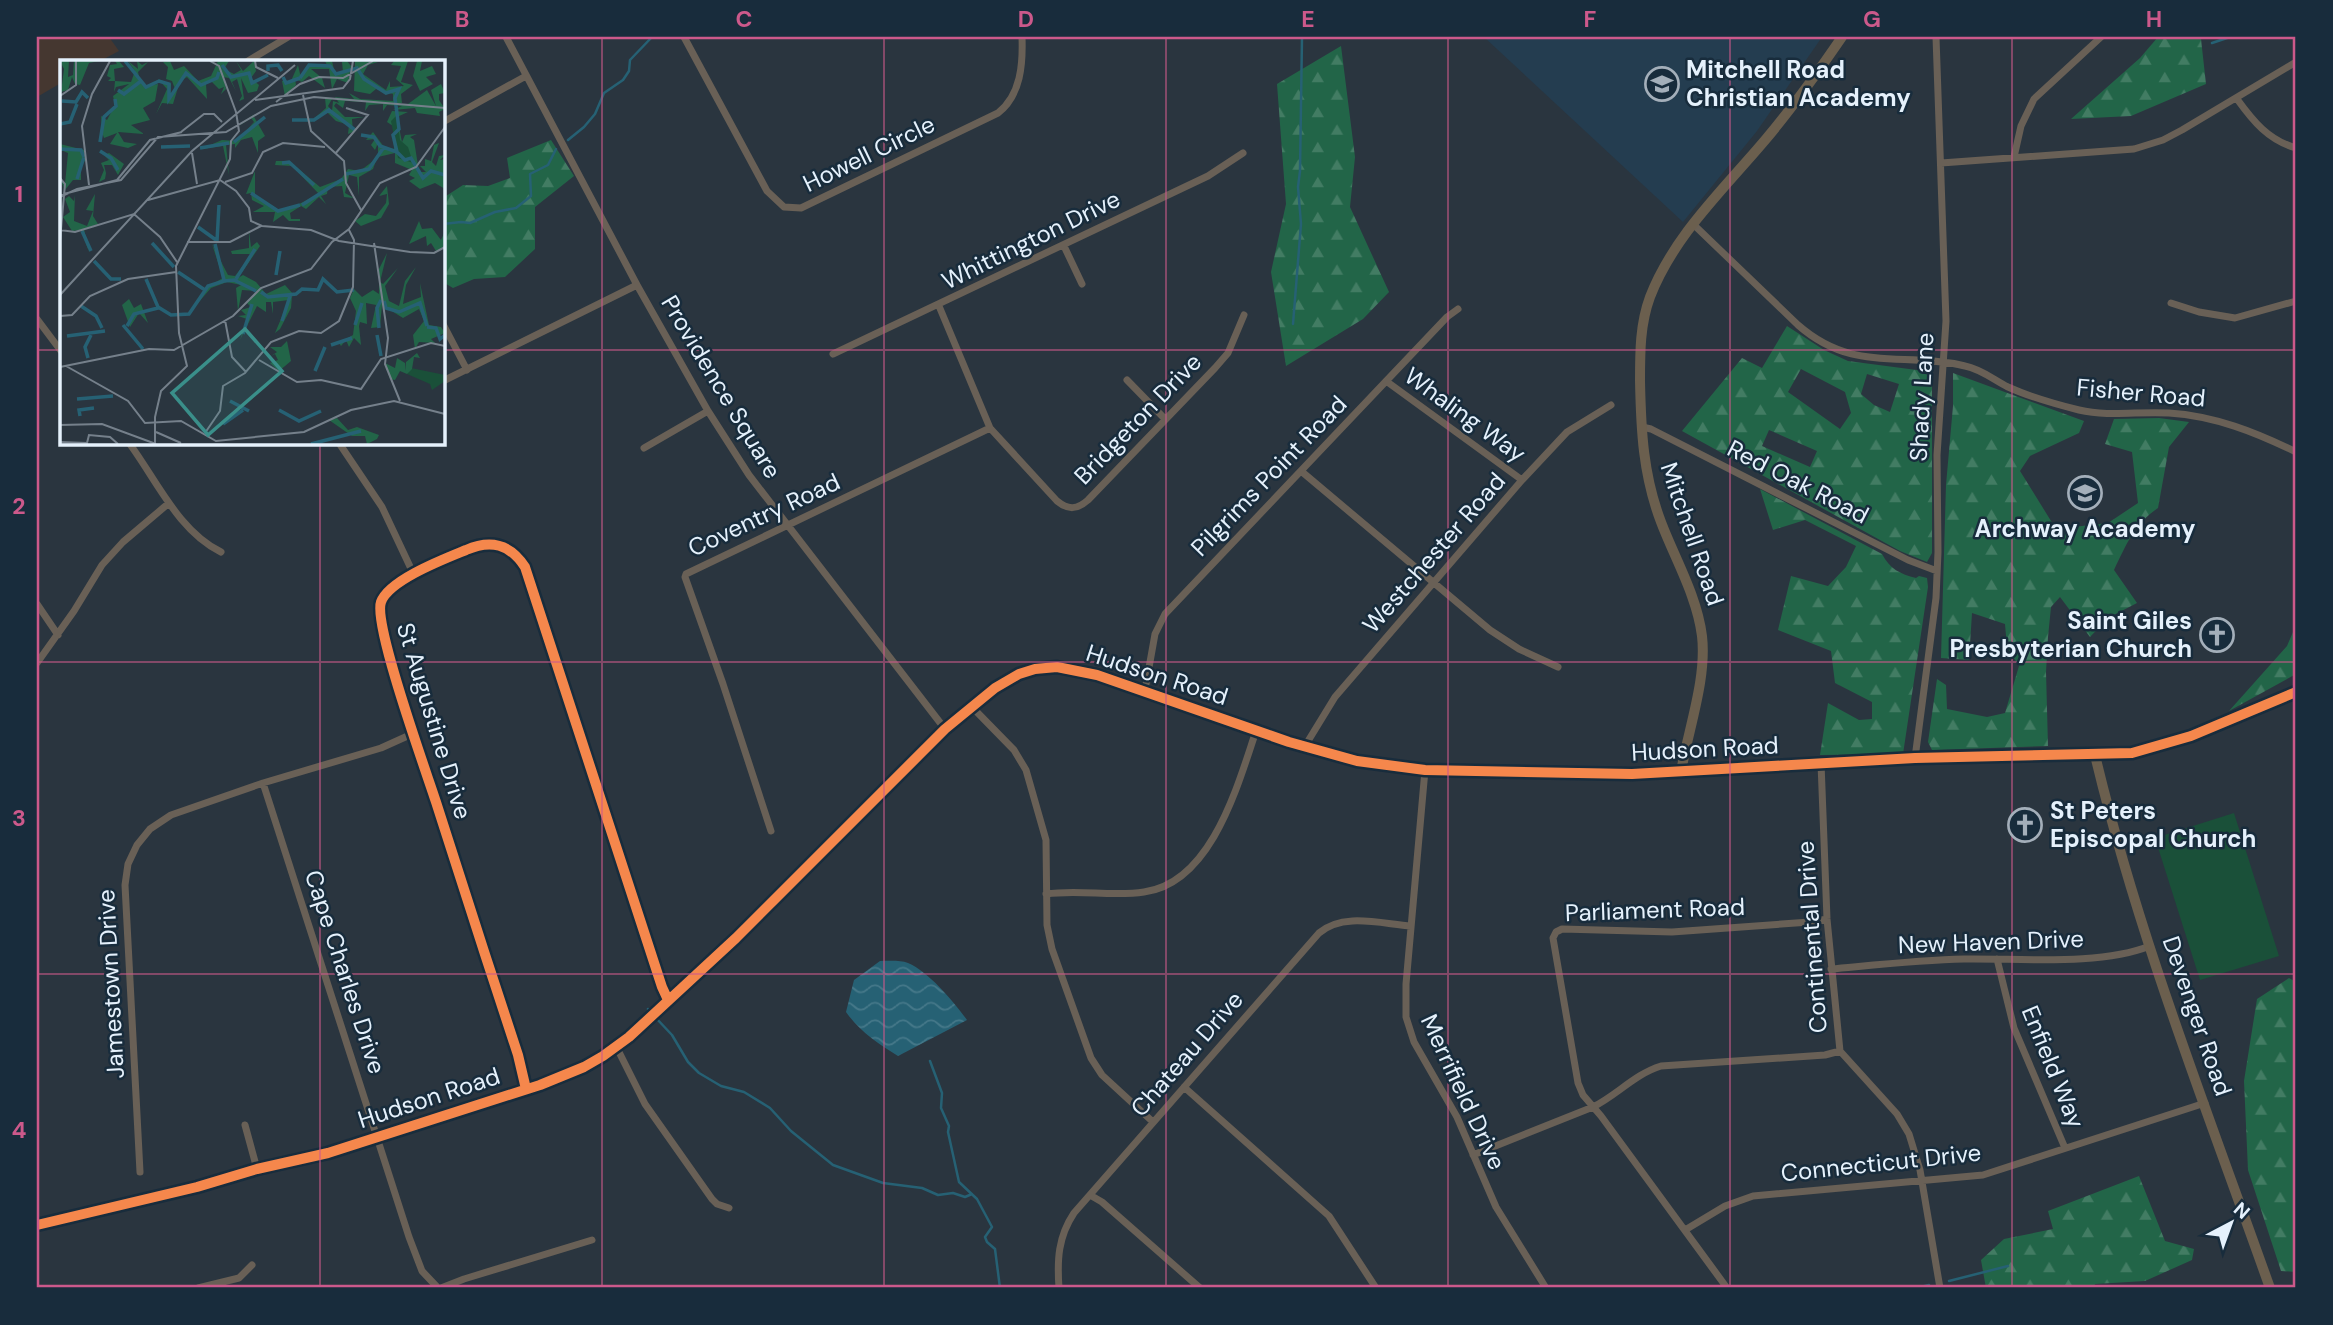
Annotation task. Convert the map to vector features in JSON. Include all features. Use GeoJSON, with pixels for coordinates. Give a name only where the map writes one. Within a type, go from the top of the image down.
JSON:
{"type":"FeatureCollection","features":[{"type":"Feature","properties":{"kind":"street"},"geometry":{"type":"LineString","coordinates":[[250,60],[288,37]]}},
{"type":"Feature","properties":{"kind":"street","name":"Providence Square"},"geometry":{"type":"LineString","coordinates":[[506,37],[638,285],[708,411],[748,475],[946,729]]}},
{"type":"Feature","properties":{"kind":"street","name":"Howell Circle"},"geometry":{"type":"LineString","coordinates":[[684,37],[767,191],[777,203],[793,209],[836,192],[1006,107],[1015,93],[1021,64],[1022,37]]}},
{"type":"Feature","properties":{"kind":"street","name":"Mitchell Road"},"geometry":{"type":"LineString","coordinates":[[1681,772],[1702,671],[1702,635],[1692,597],[1653,500],[1644,462],[1640,347],[1644,315],[1661,273],[1693,225],[1784,117],[1842,37]]}},
{"type":"Feature","properties":{"kind":"street","name":"Shady Lane"},"geometry":{"type":"LineString","coordinates":[[1915,758],[1937,571],[1937,455],[1946,290],[1936,37]]}},
{"type":"Feature","properties":{"kind":"street"},"geometry":{"type":"LineString","coordinates":[[2014,157],[2021,126],[2034,99],[2101,37]]}},
{"type":"Feature","properties":{"kind":"street"},"geometry":{"type":"LineString","coordinates":[[1941,163],[2134,149],[2163,140],[2296,62]]}},
{"type":"Feature","properties":{"kind":"street"},"geometry":{"type":"LineString","coordinates":[[444,121],[526,76]]}},
{"type":"Feature","properties":{"kind":"street"},"geometry":{"type":"LineString","coordinates":[[2236,99],[2260,128],[2275,139],[2296,148]]}},
{"type":"Feature","properties":{"kind":"street","name":"Whittington Drive"},"geometry":{"type":"LineString","coordinates":[[833,354],[1208,176],[1243,153]]}},
{"type":"Feature","properties":{"kind":"street","name":"Fisher Road"},"geometry":{"type":"LineString","coordinates":[[1693,225],[1798,325],[1823,344],[1854,356],[1967,366],[2020,393],[2078,410],[2110,414],[2160,412],[2207,418],[2255,432],[2296,452]]}},
{"type":"Feature","properties":{"kind":"street"},"geometry":{"type":"LineString","coordinates":[[1064,246],[1082,284]]}},
{"type":"Feature","properties":{"kind":"street"},"geometry":{"type":"LineString","coordinates":[[444,381],[638,285]]}},
{"type":"Feature","properties":{"kind":"street"},"geometry":{"type":"LineString","coordinates":[[2171,303],[2199,312],[2235,318],[2296,300]]}},
{"type":"Feature","properties":{"kind":"street","name":"Bridgeton Drive"},"geometry":{"type":"LineString","coordinates":[[939,306],[990,428],[1057,500],[1071,508],[1088,500],[1228,353],[1244,315]]}},
{"type":"Feature","properties":{"kind":"street","name":"Pilgrims Point Road"},"geometry":{"type":"LineString","coordinates":[[1145,690],[1155,634],[1165,614],[1447,317],[1458,309]]}},
{"type":"Feature","properties":{"kind":"street"},"geometry":{"type":"LineString","coordinates":[[37,319],[60,350]]}},
{"type":"Feature","properties":{"kind":"street"},"geometry":{"type":"LineString","coordinates":[[444,326],[467,370]]}},
{"type":"Feature","properties":{"kind":"street"},"geometry":{"type":"LineString","coordinates":[[1127,380],[1165,419]]}},
{"type":"Feature","properties":{"kind":"street","name":"Whaling Way"},"geometry":{"type":"LineString","coordinates":[[1386,381],[1522,480]]}},
{"type":"Feature","properties":{"kind":"street","name":"Westchester Road"},"geometry":{"type":"LineString","coordinates":[[1306,746],[1335,697],[1522,480],[1567,432],[1611,405]]}},
{"type":"Feature","properties":{"kind":"street"},"geometry":{"type":"LineString","coordinates":[[644,448],[708,411]]}},
{"type":"Feature","properties":{"kind":"street","name":"Red Oak Road"},"geometry":{"type":"LineString","coordinates":[[1642,427],[1711,458],[1908,560],[1937,571]]}},
{"type":"Feature","properties":{"kind":"street","name":"Coventry Road"},"geometry":{"type":"LineString","coordinates":[[771,831],[685,577],[688,571],[990,428]]}},
{"type":"Feature","properties":{"kind":"street"},"geometry":{"type":"LineString","coordinates":[[131,444],[169,503],[199,537],[221,551]]}},
{"type":"Feature","properties":{"kind":"street"},"geometry":{"type":"LineString","coordinates":[[340,444],[382,507],[414,575]]}},
{"type":"Feature","properties":{"kind":"street"},"geometry":{"type":"LineString","coordinates":[[1301,471],[1503,639],[1559,667]]}},
{"type":"Feature","properties":{"kind":"street"},"geometry":{"type":"LineString","coordinates":[[37,663],[102,565],[123,542],[169,503]]}},
{"type":"Feature","properties":{"kind":"street","name":"St Augustine Drive"},"geometry":{"type":"LineString","coordinates":[[526,1088],[514,1042],[412,734],[386,643],[380,611],[381,602],[390,589],[458,553],[488,544],[509,549],[525,567],[668,1000]]}},
{"type":"Feature","properties":{"kind":"street"},"geometry":{"type":"LineString","coordinates":[[37,604],[58,635]]}},
{"type":"Feature","properties":{"kind":"street","name":"Hudson Road"},"geometry":{"type":"LineString","coordinates":[[37,1225],[197,1188],[257,1169],[328,1153],[565,1076],[603,1056],[743,931],[946,729],[1010,678],[1026,671],[1043,667],[1075,670],[1145,690],[1256,731],[1357,761],[1425,770],[1632,774],[1915,758],[2132,753],[2170,743],[2222,724],[2296,692]]}},
{"type":"Feature","properties":{"kind":"street"},"geometry":{"type":"LineString","coordinates":[[972,707],[1014,750],[1026,770],[1046,840],[1047,925],[1052,949],[1091,1058],[1102,1075],[1153,1122]]}},
{"type":"Feature","properties":{"kind":"street"},"geometry":{"type":"LineString","coordinates":[[1046,894],[1065,891],[1142,892],[1160,888],[1176,878],[1202,853],[1221,826],[1256,731]]}},
{"type":"Feature","properties":{"kind":"street","name":"Jamestown Drive"},"geometry":{"type":"LineString","coordinates":[[140,1172],[125,884],[128,864],[146,834],[171,815],[263,783],[381,748],[412,734]]}},
{"type":"Feature","properties":{"kind":"street","name":"Devenger Road"},"geometry":{"type":"LineString","coordinates":[[2095,755],[2125,868],[2150,946],[2270,1288]]}},
{"type":"Feature","properties":{"kind":"street","name":"Continental Drive"},"geometry":{"type":"LineString","coordinates":[[1821,763],[1827,919],[1840,1052],[1905,1125],[1914,1146],[1940,1288]]}},
{"type":"Feature","properties":{"kind":"street","name":"Merrifield Drive"},"geometry":{"type":"LineString","coordinates":[[1425,770],[1405,1007],[1408,1026],[1414,1042],[1457,1117],[1496,1207],[1546,1288]]}},
{"type":"Feature","properties":{"kind":"street","name":"Cape Charles Drive"},"geometry":{"type":"LineString","coordinates":[[263,783],[419,1265],[440,1288]]}},
{"type":"Feature","properties":{"kind":"street","name":"Parliament Road"},"geometry":{"type":"LineString","coordinates":[[1727,1288],[1583,1095],[1574,1069],[1553,938],[1556,932],[1562,929],[1672,932],[1827,919]]}},
{"type":"Feature","properties":{"kind":"street","name":"Chateau Drive"},"geometry":{"type":"LineString","coordinates":[[1059,1288],[1058,1260],[1063,1234],[1074,1213],[1323,929],[1342,921],[1411,926]]}},
{"type":"Feature","properties":{"kind":"street","name":"New Haven Drive"},"geometry":{"type":"LineString","coordinates":[[1831,969],[1935,961],[2107,957],[2133,953],[2150,946]]}},
{"type":"Feature","properties":{"kind":"street","name":"Enfield Way"},"geometry":{"type":"LineString","coordinates":[[1997,959],[2014,1028],[2065,1148]]}},
{"type":"Feature","properties":{"kind":"street"},"geometry":{"type":"LineString","coordinates":[[616,1046],[645,1104],[681,1157],[712,1199],[729,1208]]}},
{"type":"Feature","properties":{"kind":"street"},"geometry":{"type":"LineString","coordinates":[[1473,1155],[1593,1107],[1611,1098],[1648,1070],[1661,1066],[1840,1052]]}},
{"type":"Feature","properties":{"kind":"street"},"geometry":{"type":"LineString","coordinates":[[1184,1087],[1329,1216],[1376,1288]]}},
{"type":"Feature","properties":{"kind":"street","name":"Connecticut Drive"},"geometry":{"type":"LineString","coordinates":[[1685,1230],[1725,1206],[1753,1196],[1983,1175],[2205,1104]]}},
{"type":"Feature","properties":{"kind":"street"},"geometry":{"type":"LineString","coordinates":[[245,1125],[257,1169]]}},
{"type":"Feature","properties":{"kind":"street"},"geometry":{"type":"LineString","coordinates":[[1090,1195],[1200,1288]]}},
{"type":"Feature","properties":{"kind":"street"},"geometry":{"type":"LineString","coordinates":[[440,1288],[592,1240]]}},
{"type":"Feature","properties":{"kind":"street"},"geometry":{"type":"LineString","coordinates":[[198,1288],[239,1278],[252,1265]]}},
{"type":"Feature","properties":{"kind":"shaded area"},"geometry":{"type":"Polygon","coordinates":[[[37,37],[109,37],[119,51],[102,60],[60,60],[60,84],[37,97],[37,37]]]}},
{"type":"Feature","properties":{"kind":"shaded area","name":"Mitchell Road Christian Academy"},"geometry":{"type":"Polygon","coordinates":[[[1484,37],[1822,37],[1757,131],[1683,222],[1484,37]]]}},
{"type":"Feature","properties":{"kind":"green space"},"geometry":{"type":"Polygon","coordinates":[[[2158,37],[2204,37],[2201,39],[2206,84],[2131,116],[2071,119],[2140,58],[2158,37]]]}},
{"type":"Feature","properties":{"kind":"green space"},"geometry":{"type":"Polygon","coordinates":[[[1341,46],[1355,157],[1350,207],[1389,292],[1363,319],[1286,366],[1271,272],[1286,204],[1277,84],[1341,46]]]}},
{"type":"Feature","properties":{"kind":"green space"},"geometry":{"type":"Polygon","coordinates":[[[551,140],[574,176],[535,207],[535,249],[505,277],[474,279],[453,288],[444,283],[444,197],[463,185],[488,186],[510,178],[507,158],[551,140]]]}},
{"type":"Feature","properties":{"kind":"green space"},"geometry":{"type":"Polygon","coordinates":[[[1787,326],[1824,350],[1848,361],[1932,372],[1932,553],[1927,562],[1900,551],[1682,431],[1742,358],[1762,368],[1787,326]],[[1801,369],[1788,392],[1840,429],[1851,413],[1845,392],[1801,369]],[[1867,374],[1861,394],[1874,405],[1890,412],[1899,384],[1867,374]],[[1769,430],[1762,446],[1810,467],[1817,451],[1769,430]]]}},
{"type":"Feature","properties":{"kind":"green space"},"geometry":{"type":"Polygon","coordinates":[[[1953,373],[2084,421],[2079,433],[2030,456],[2020,471],[2056,529],[2108,523],[2138,503],[2132,452],[2105,444],[2114,419],[2159,418],[2189,422],[2169,447],[2158,508],[2137,528],[2114,570],[2137,603],[2108,618],[2090,637],[2060,597],[2051,607],[2046,672],[2048,746],[1932,750],[1928,742],[1937,679],[1946,685],[1947,709],[1987,717],[2005,713],[2019,666],[2007,647],[2005,624],[1972,613],[1969,660],[1941,658],[1946,485],[1953,373]]]}},
{"type":"Feature","properties":{"kind":"green space"},"geometry":{"type":"Polygon","coordinates":[[[1760,489],[1882,554],[1888,564],[1900,573],[1927,578],[1928,587],[1903,754],[1820,755],[1828,703],[1859,720],[1872,719],[1872,702],[1835,683],[1831,651],[1778,630],[1791,576],[1828,586],[1846,567],[1856,546],[1805,520],[1773,530],[1760,489]]]}},
{"type":"Feature","properties":{"kind":"green space"},"geometry":{"type":"Polygon","coordinates":[[[2296,625],[2296,674],[2229,711],[2287,646],[2296,625]]]}},
{"type":"Feature","properties":{"kind":"green space"},"geometry":{"type":"Polygon","coordinates":[[[2234,813],[2279,956],[2200,980],[2155,838],[2234,813]]]}},
{"type":"Feature","properties":{"kind":"green space"},"geometry":{"type":"Polygon","coordinates":[[[2289,978],[2296,982],[2296,1272],[2281,1271],[2248,1170],[2244,1081],[2257,999],[2289,978]]]}},
{"type":"Feature","properties":{"kind":"green space"},"geometry":{"type":"Polygon","coordinates":[[[2139,1176],[2165,1241],[2194,1249],[2192,1260],[2145,1281],[2095,1284],[2094,1288],[1986,1288],[1981,1260],[2004,1239],[2053,1229],[2048,1211],[2139,1176]]]}},
{"type":"Feature","properties":{"kind":"water"},"geometry":{"type":"Polygon","coordinates":[[[880,961],[902,961],[916,967],[940,988],[967,1020],[898,1056],[884,1047],[863,1031],[846,1012],[854,980],[880,961]]]}},
{"type":"Feature","properties":{"kind":"waterway"},"geometry":{"type":"LineString","coordinates":[[568,140],[595,114],[604,93],[623,80],[629,71],[630,60],[652,37]]}},
{"type":"Feature","properties":{"kind":"waterway"},"geometry":{"type":"LineString","coordinates":[[1293,324],[1301,224],[1298,187],[1302,37]]}},
{"type":"Feature","properties":{"kind":"waterway"},"geometry":{"type":"LineString","coordinates":[[2212,43],[2230,37]]}},
{"type":"Feature","properties":{"kind":"waterway"},"geometry":{"type":"LineString","coordinates":[[444,224],[470,223],[495,212],[516,208],[531,196],[530,174],[548,165],[556,149]]}},
{"type":"Feature","properties":{"kind":"waterway"},"geometry":{"type":"LineString","coordinates":[[656,1018],[672,1035],[688,1062],[699,1073],[721,1086],[744,1092],[770,1108],[791,1131],[833,1165],[883,1183],[922,1188],[938,1195],[953,1193],[965,1197],[972,1194]]}},
{"type":"Feature","properties":{"kind":"waterway"},"geometry":{"type":"LineString","coordinates":[[930,1061],[942,1093],[941,1108],[949,1126],[959,1182],[977,1199],[992,1227],[985,1237],[995,1249],[1000,1288]]}},
{"type":"Feature","properties":{"kind":"waterway"},"geometry":{"type":"LineString","coordinates":[[1949,1281],[2008,1266]]}},
{"type":"Feature","properties":{"kind":"waterway"},"geometry":{"type":"LineString","coordinates":[[1916,1288],[1929,1285]]}},
{"type":"Feature","properties":{"kind":"cycle path"},"geometry":{"type":"LineString","coordinates":[[526,1089],[518,1055],[385,639],[381,602],[386,594],[406,578],[475,547],[492,544],[513,553],[525,567],[668,1000]]}},
{"type":"Feature","properties":{"kind":"cycle path"},"geometry":{"type":"LineString","coordinates":[[37,1225],[328,1153],[540,1085],[584,1067],[629,1037],[736,938],[945,729],[995,688],[1019,674],[1035,669],[1057,667],[1097,675],[1289,742],[1357,761],[1425,770],[1632,774],[1915,758],[2132,753],[2191,736],[2296,692]]}},
{"type":"Feature","properties":{"kind":"place","name":"Mitchell Road Christian Academy"},"geometry":{"type":"Point","coordinates":[1662,84]}},
{"type":"Feature","properties":{"kind":"place","name":"Archway Academy"},"geometry":{"type":"Point","coordinates":[2085,493]}},
{"type":"Feature","properties":{"kind":"place","name":"Saint Giles Presbyterian Church"},"geometry":{"type":"Point","coordinates":[2217,635]}},
{"type":"Feature","properties":{"kind":"place","name":"St Peters Episcopal Church"},"geometry":{"type":"Point","coordinates":[2025,825]}}]}
